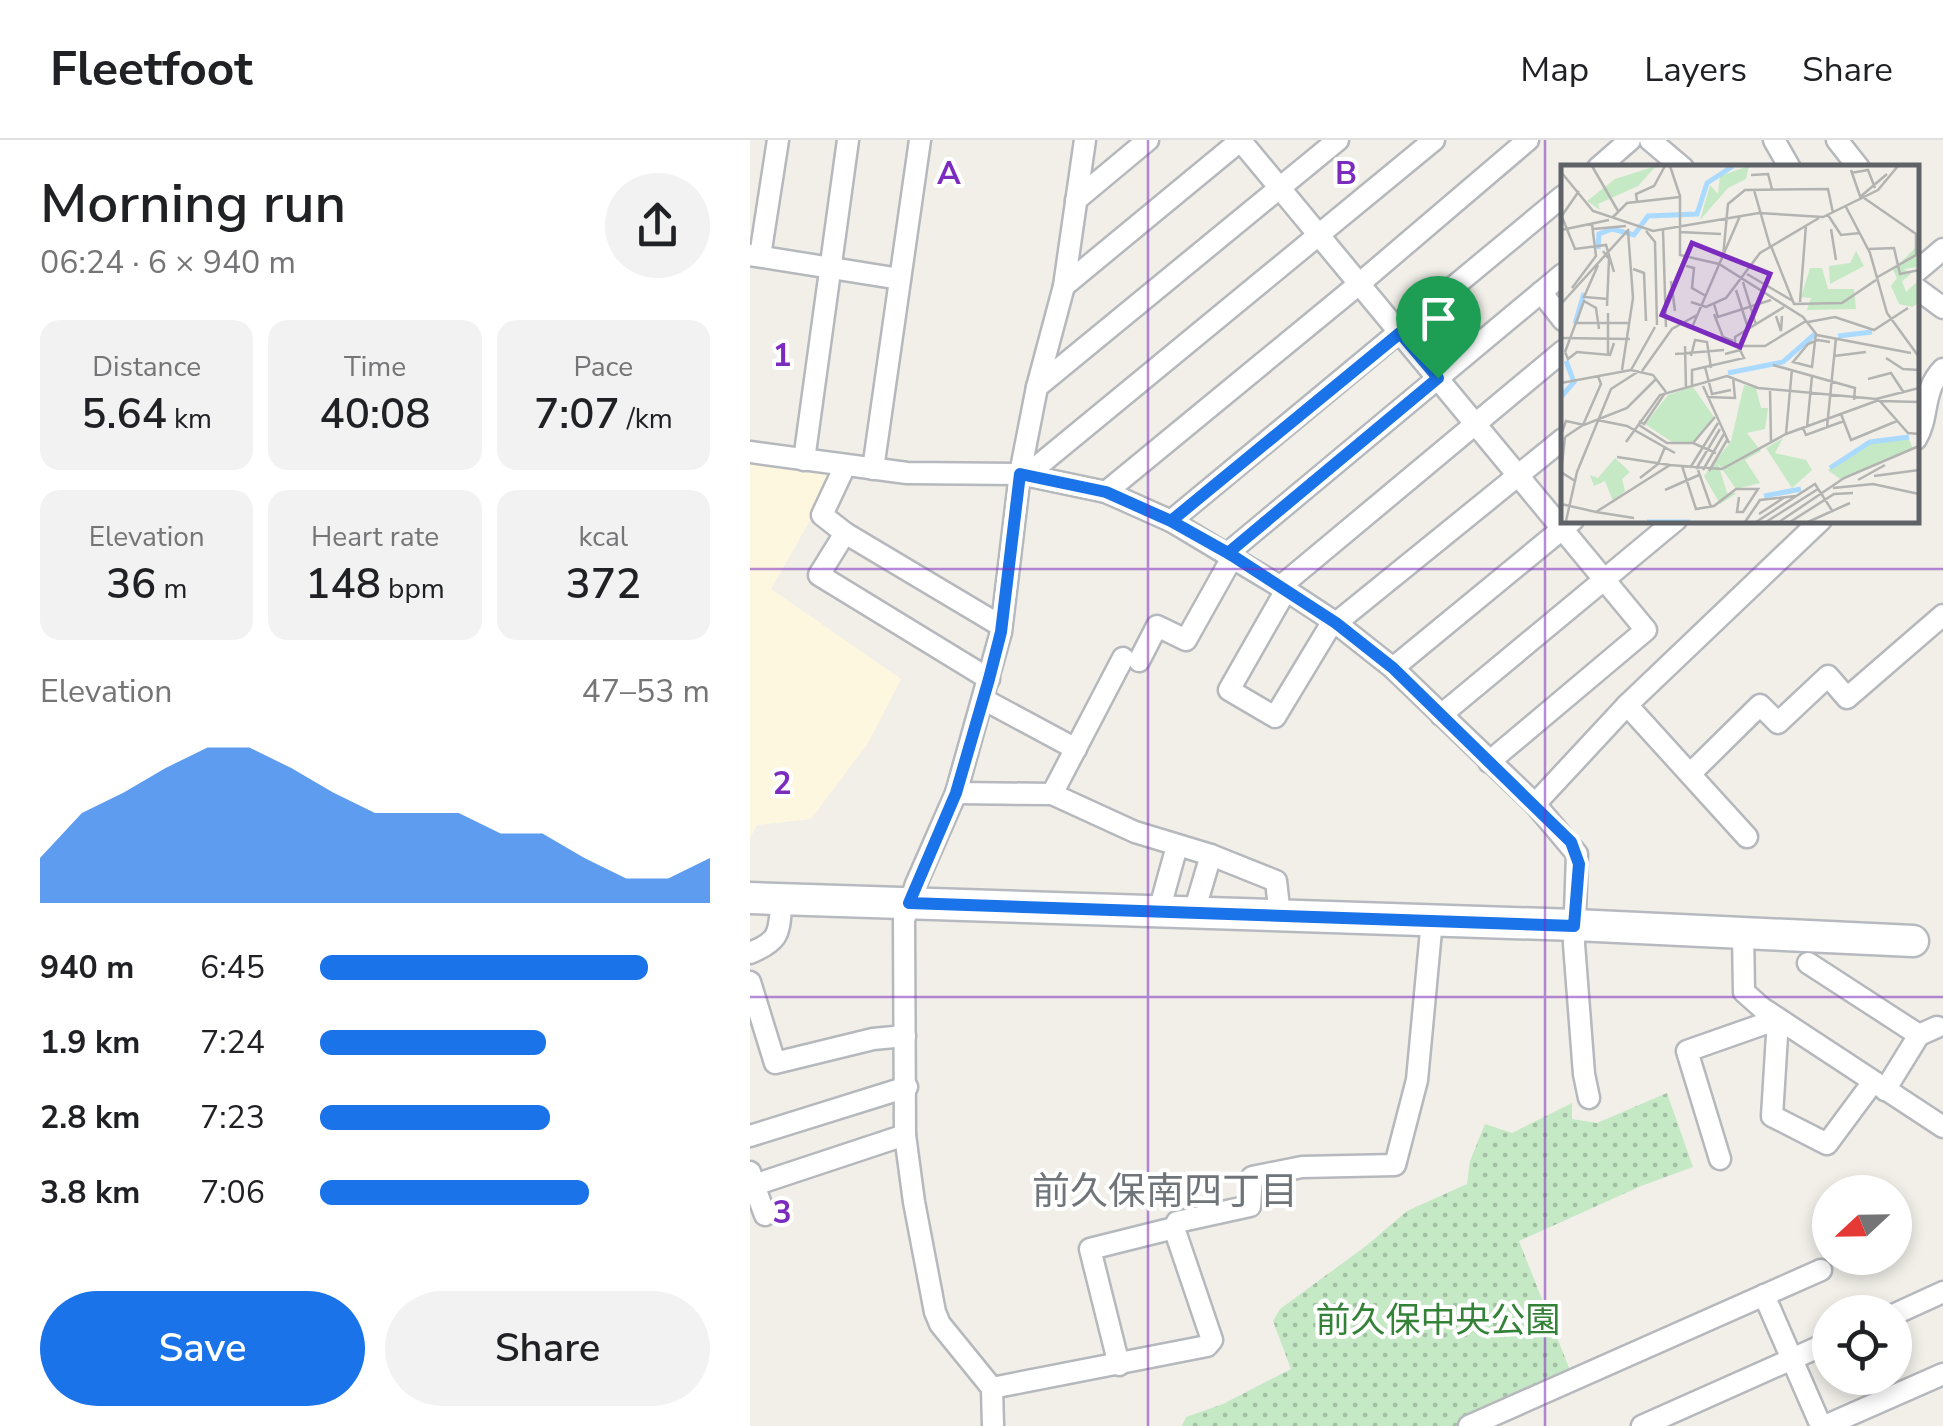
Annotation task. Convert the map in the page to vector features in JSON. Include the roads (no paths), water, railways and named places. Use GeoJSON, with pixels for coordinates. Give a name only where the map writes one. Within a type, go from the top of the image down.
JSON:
{"type":"FeatureCollection","features":[{"type":"Feature","properties":{"kind":"street"},"geometry":{"type":"LineString","coordinates":[[778,140],[755,256],[900,279]]}},
{"type":"Feature","properties":{"kind":"street"},"geometry":{"type":"LineString","coordinates":[[804,460],[848,140]]}},
{"type":"Feature","properties":{"kind":"street"},"geometry":{"type":"LineString","coordinates":[[874,468],[920,140]]}},
{"type":"Feature","properties":{"kind":"street"},"geometry":{"type":"LineString","coordinates":[[993,1426],[992,1388],[940,1324],[935,1312],[914,1202],[905,1134],[903,929],[909,903],[956,793],[1001,626],[1020,474],[1064,286],[1084,140]]}},
{"type":"Feature","properties":{"kind":"street"},"geometry":{"type":"LineString","coordinates":[[1076,200],[1148,140]]}},
{"type":"Feature","properties":{"kind":"street"},"geometry":{"type":"LineString","coordinates":[[1064,286],[1241,140],[1519,476],[1561,518]]}},
{"type":"Feature","properties":{"kind":"street"},"geometry":{"type":"LineString","coordinates":[[1038,388],[1338,140]]}},
{"type":"Feature","properties":{"kind":"street"},"geometry":{"type":"LineString","coordinates":[[1020,474],[1039,466],[1434,140]]}},
{"type":"Feature","properties":{"kind":"street"},"geometry":{"type":"LineString","coordinates":[[1106,492],[1528,140]]}},
{"type":"Feature","properties":{"kind":"street"},"geometry":{"type":"LineString","coordinates":[[1601,165],[1630,140]]}},
{"type":"Feature","properties":{"kind":"street"},"geometry":{"type":"LineString","coordinates":[[1650,140],[1680,165]]}},
{"type":"Feature","properties":{"kind":"street"},"geometry":{"type":"LineString","coordinates":[[1837,140],[1857,165]]}},
{"type":"Feature","properties":{"kind":"street"},"geometry":{"type":"LineString","coordinates":[[1171,521],[1561,198]]}},
{"type":"Feature","properties":{"kind":"street"},"geometry":{"type":"LineString","coordinates":[[1918,270],[1943,249]]}},
{"type":"Feature","properties":{"kind":"street"},"geometry":{"type":"LineString","coordinates":[[1052,794],[1131,660],[1158,626],[1186,640],[1230,555],[1561,276]]}},
{"type":"Feature","properties":{"kind":"street"},"geometry":{"type":"LineString","coordinates":[[1918,289],[1943,308]]}},
{"type":"Feature","properties":{"kind":"street"},"geometry":{"type":"LineString","coordinates":[[1541,292],[1561,317]]}},
{"type":"Feature","properties":{"kind":"street"},"geometry":{"type":"LineString","coordinates":[[1561,353],[1284,588],[1229,690],[1275,716],[1335,622],[1561,441]]}},
{"type":"Feature","properties":{"kind":"street"},"geometry":{"type":"LineString","coordinates":[[1918,436],[1931,381],[1943,369]]}},
{"type":"Feature","properties":{"kind":"street"},"geometry":{"type":"LineString","coordinates":[[750,452],[907,472],[1020,474],[1106,492],[1171,521],[1335,622],[1393,668],[1571,842],[1577,854],[1574,926],[1589,1098]]}},
{"type":"Feature","properties":{"kind":"street"},"geometry":{"type":"LineString","coordinates":[[846,466],[822,515],[844,533],[1001,626]]}},
{"type":"Feature","properties":{"kind":"street"},"geometry":{"type":"LineString","coordinates":[[1441,715],[1674,522]]}},
{"type":"Feature","properties":{"kind":"street"},"geometry":{"type":"LineString","coordinates":[[1535,804],[1627,705],[1819,522]]}},
{"type":"Feature","properties":{"kind":"street"},"geometry":{"type":"LineString","coordinates":[[1393,668],[1567,524],[1604,580],[1646,630],[1489,762]]}},
{"type":"Feature","properties":{"kind":"street"},"geometry":{"type":"LineString","coordinates":[[844,533],[820,575],[1076,749]]}},
{"type":"Feature","properties":{"kind":"street"},"geometry":{"type":"LineString","coordinates":[[1690,774],[1760,705],[1778,722],[1828,676],[1847,698],[1943,615]]}},
{"type":"Feature","properties":{"kind":"street"},"geometry":{"type":"LineString","coordinates":[[1627,705],[1748,837]]}},
{"type":"Feature","properties":{"kind":"street"},"geometry":{"type":"LineString","coordinates":[[956,793],[1052,794],[1136,832],[1211,855],[1276,881],[1280,916]]}},
{"type":"Feature","properties":{"kind":"street"},"geometry":{"type":"LineString","coordinates":[[1159,911],[1177,846]]}},
{"type":"Feature","properties":{"kind":"street"},"geometry":{"type":"LineString","coordinates":[[1194,912],[1211,855]]}},
{"type":"Feature","properties":{"kind":"street"},"geometry":{"type":"LineString","coordinates":[[750,898],[1913,940]]}},
{"type":"Feature","properties":{"kind":"street"},"geometry":{"type":"LineString","coordinates":[[750,954],[771,944],[779,934],[782,899]]}},
{"type":"Feature","properties":{"kind":"street"},"geometry":{"type":"LineString","coordinates":[[1119,1364],[1090,1249],[1174,1228],[1178,1222],[1250,1206],[1252,1177],[1302,1167],[1396,1165],[1417,1080],[1432,920]]}},
{"type":"Feature","properties":{"kind":"street"},"geometry":{"type":"LineString","coordinates":[[1743,933],[1744,992],[1778,1019],[1943,1127]]}},
{"type":"Feature","properties":{"kind":"street"},"geometry":{"type":"LineString","coordinates":[[1778,1019],[1772,1116],[1827,1144],[1928,1031],[1808,963]]}},
{"type":"Feature","properties":{"kind":"street"},"geometry":{"type":"LineString","coordinates":[[750,982],[775,1063],[873,1038],[905,1036]]}},
{"type":"Feature","properties":{"kind":"street"},"geometry":{"type":"LineString","coordinates":[[1720,1158],[1687,1051],[1778,1019]]}},
{"type":"Feature","properties":{"kind":"street"},"geometry":{"type":"LineString","coordinates":[[750,1136],[907,1087]]}},
{"type":"Feature","properties":{"kind":"street"},"geometry":{"type":"LineString","coordinates":[[765,1215],[752,1178],[905,1134]]}},
{"type":"Feature","properties":{"kind":"street"},"geometry":{"type":"LineString","coordinates":[[992,1388],[1207,1346],[1212,1340],[1174,1228]]}},
{"type":"Feature","properties":{"kind":"street"},"geometry":{"type":"LineString","coordinates":[[1469,1426],[1812,1274]]}},
{"type":"Feature","properties":{"kind":"street"},"geometry":{"type":"LineString","coordinates":[[1912,1306],[1943,1292]]}},
{"type":"Feature","properties":{"kind":"street"},"geometry":{"type":"LineString","coordinates":[[1764,1295],[1823,1426],[1943,1374]]}},
{"type":"Feature","properties":{"kind":"street"},"geometry":{"type":"LineString","coordinates":[[1642,1426],[1812,1350]]}},
{"type":"Feature","properties":{"kind":"district","name":"前久保南四丁目"},"geometry":{"type":"Point","coordinates":[1165,1191]}},
{"type":"Feature","properties":{"kind":"park label","name":"前久保中央公園"},"geometry":{"type":"Point","coordinates":[1438,1320]}}]}
